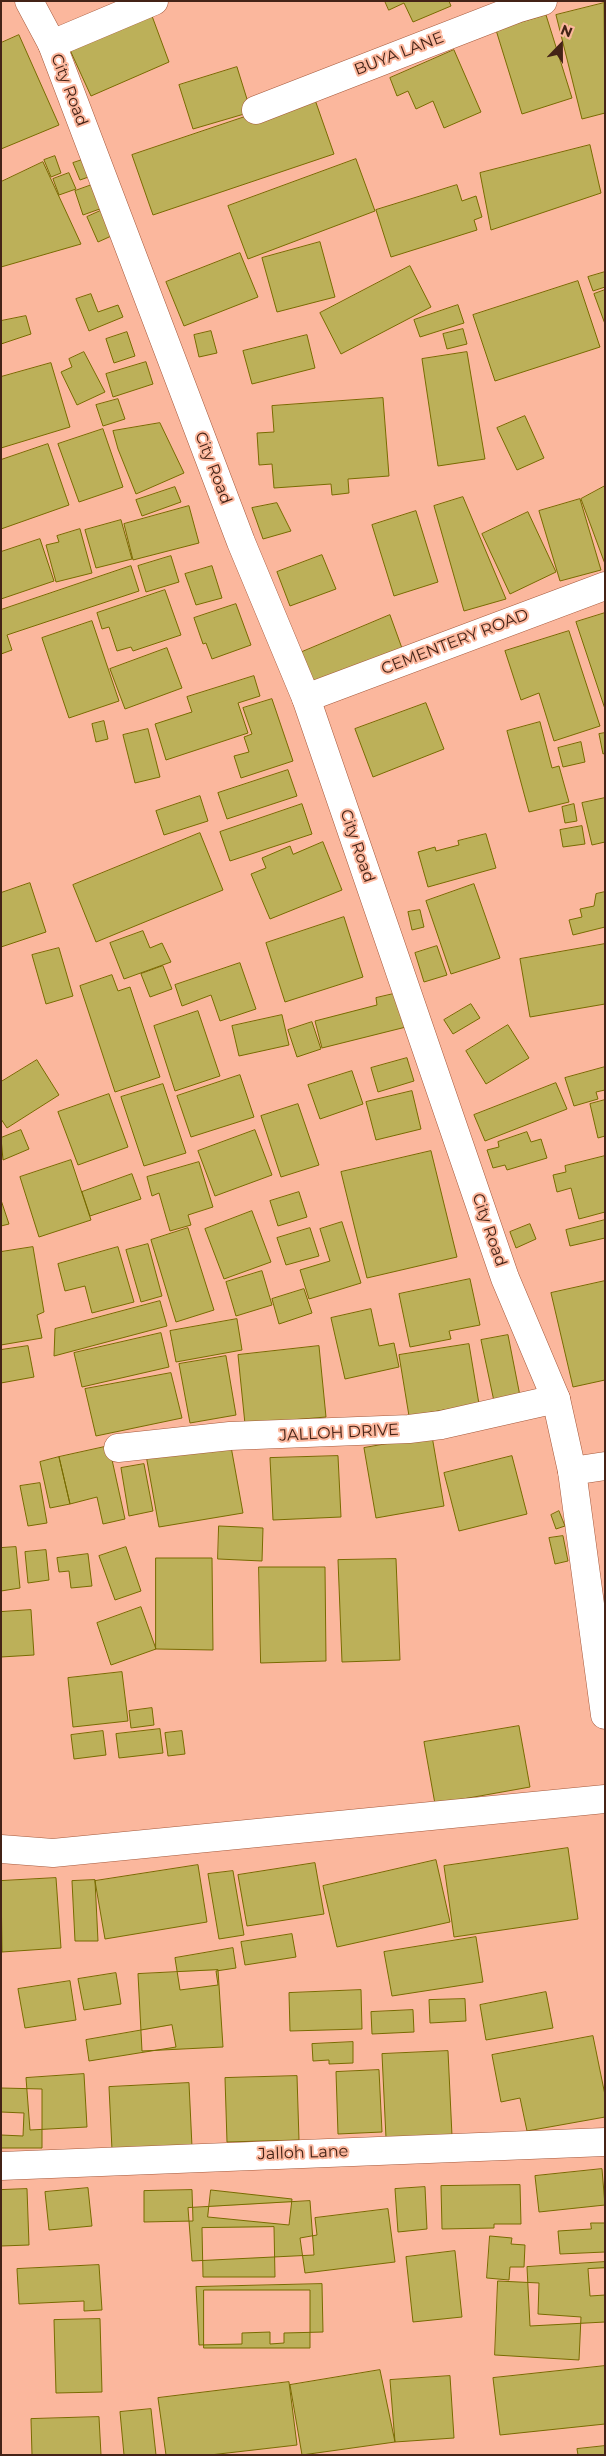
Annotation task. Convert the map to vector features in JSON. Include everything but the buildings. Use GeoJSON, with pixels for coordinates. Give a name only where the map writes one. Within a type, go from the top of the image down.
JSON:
{"type":"FeatureCollection","features":[{"type":"Feature","properties":{"kind":"street","name":"City Road"},"geometry":{"type":"LineString","coordinates":[[29,1],[52,44],[241,542],[306,698],[506,1278],[556,1399],[572,1471],[605,1715]]}},
{"type":"Feature","properties":{"kind":"street"},"geometry":{"type":"LineString","coordinates":[[52,44],[154,1]]}},
{"type":"Feature","properties":{"kind":"street","name":"BUYA LANE"},"geometry":{"type":"LineString","coordinates":[[256,110],[519,8],[543,1]]}},
{"type":"Feature","properties":{"kind":"street","name":"CEMENTERY ROAD"},"geometry":{"type":"LineString","coordinates":[[306,698],[605,586]]}},
{"type":"Feature","properties":{"kind":"street","name":"JALLOH DRIVE"},"geometry":{"type":"LineString","coordinates":[[118,1448],[230,1436],[409,1429],[441,1425],[556,1399]]}},
{"type":"Feature","properties":{"kind":"street"},"geometry":{"type":"LineString","coordinates":[[572,1471],[605,1466]]}},
{"type":"Feature","properties":{"kind":"street"},"geometry":{"type":"LineString","coordinates":[[1,1849],[53,1853],[605,1799]]}},
{"type":"Feature","properties":{"kind":"street","name":"Jalloh Lane"},"geometry":{"type":"LineString","coordinates":[[1,2166],[605,2142]]}}]}
